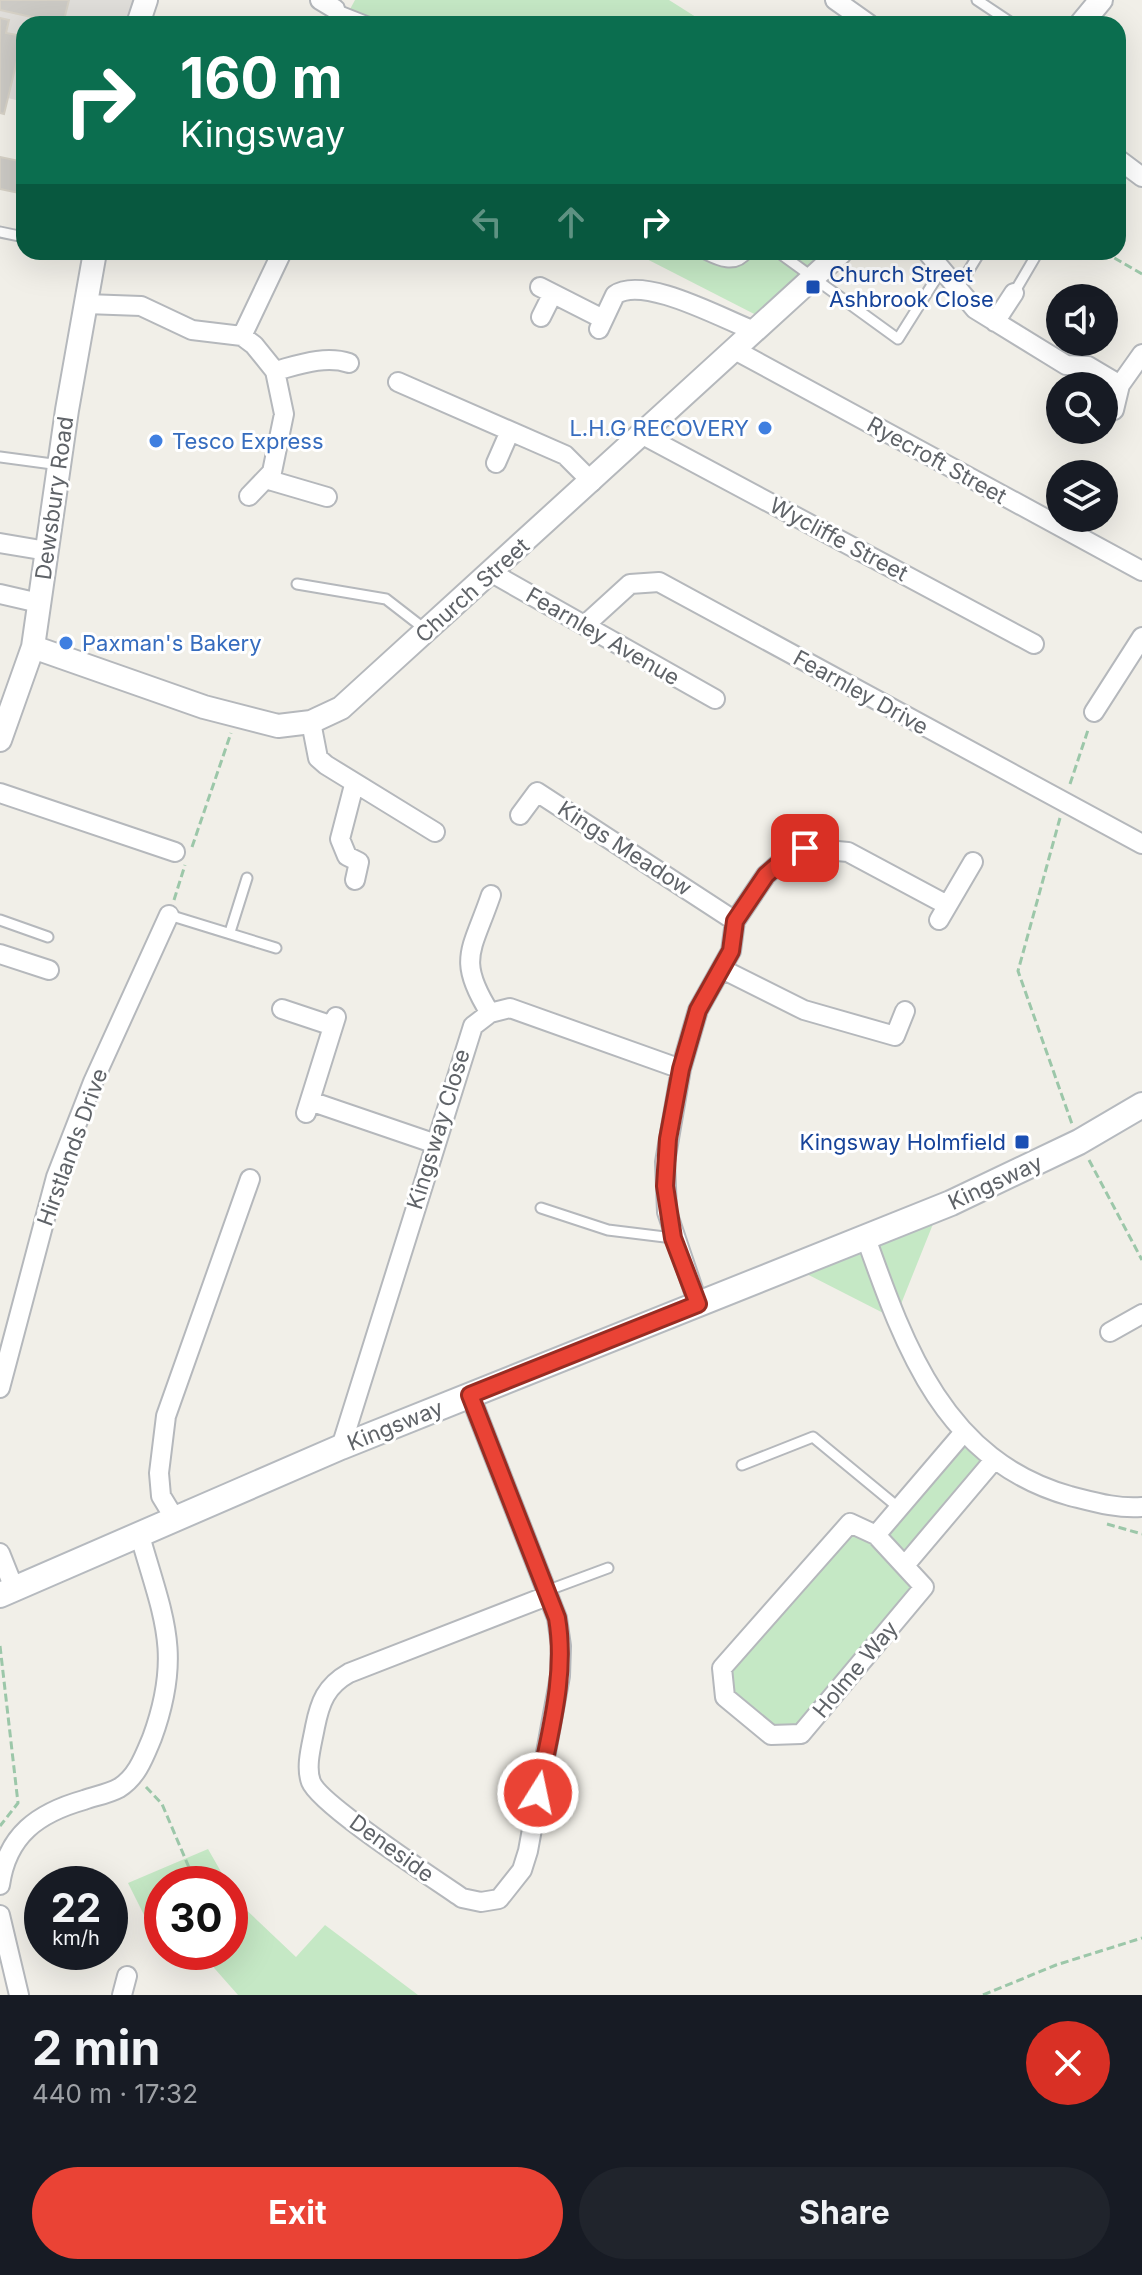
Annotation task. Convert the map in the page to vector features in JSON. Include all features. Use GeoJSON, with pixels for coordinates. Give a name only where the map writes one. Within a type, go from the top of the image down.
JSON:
{"type":"FeatureCollection","features":[{"type":"Feature","properties":{"kind":"main road","name":"Kingsway"},"geometry":{"type":"LineString","coordinates":[[7,1591],[341,1447],[965,1197],[1079,1142],[1142,1105]]}},
{"type":"Feature","properties":{"kind":"street"},"geometry":{"type":"LineString","coordinates":[[835,0],[858,16]]}},
{"type":"Feature","properties":{"kind":"street"},"geometry":{"type":"LineString","coordinates":[[1088,16],[1101,0]]}},
{"type":"Feature","properties":{"kind":"street","name":"Dewsbury Road"},"geometry":{"type":"LineString","coordinates":[[0,740],[33,647],[90,260]]}},
{"type":"Feature","properties":{"kind":"street"},"geometry":{"type":"LineString","coordinates":[[242,336],[278,260]]}},
{"type":"Feature","properties":{"kind":"street","name":"Church Street"},"geometry":{"type":"LineString","coordinates":[[33,647],[236,717],[278,726],[311,722],[341,708],[592,482],[752,330],[832,260]]}},
{"type":"Feature","properties":{"kind":"street"},"geometry":{"type":"LineString","coordinates":[[934,260],[975,309],[1066,365],[1088,366],[1120,385]]}},
{"type":"Feature","properties":{"kind":"street"},"geometry":{"type":"LineString","coordinates":[[541,317],[546,291],[601,324],[615,295],[634,287],[653,291],[752,330]]}},
{"type":"Feature","properties":{"kind":"street"},"geometry":{"type":"LineString","coordinates":[[995,322],[1014,293]]}},
{"type":"Feature","properties":{"kind":"street"},"geometry":{"type":"LineString","coordinates":[[86,304],[141,306],[192,330],[242,336],[275,371],[284,414],[269,480],[249,496]]}},
{"type":"Feature","properties":{"kind":"street","name":"Ryecroft Street"},"geometry":{"type":"LineString","coordinates":[[733,349],[1142,571]]}},
{"type":"Feature","properties":{"kind":"street"},"geometry":{"type":"LineString","coordinates":[[1118,393],[1120,385],[1142,354]]}},
{"type":"Feature","properties":{"kind":"street"},"geometry":{"type":"LineString","coordinates":[[275,371],[337,359],[349,363]]}},
{"type":"Feature","properties":{"kind":"street"},"geometry":{"type":"LineString","coordinates":[[398,382],[565,455],[592,482]]}},
{"type":"Feature","properties":{"kind":"street"},"geometry":{"type":"LineString","coordinates":[[496,463],[510,431]]}},
{"type":"Feature","properties":{"kind":"street","name":"Wycliffe Street"},"geometry":{"type":"LineString","coordinates":[[643,435],[1034,644]]}},
{"type":"Feature","properties":{"kind":"street"},"geometry":{"type":"LineString","coordinates":[[269,480],[327,497]]}},
{"type":"Feature","properties":{"kind":"street"},"geometry":{"type":"LineString","coordinates":[[0,543],[47,551]]}},
{"type":"Feature","properties":{"kind":"street","name":"Fearnley Avenue"},"geometry":{"type":"LineString","coordinates":[[492,573],[715,699]]}},
{"type":"Feature","properties":{"kind":"street","name":"Fearnley Drive"},"geometry":{"type":"LineString","coordinates":[[585,625],[630,584],[659,582],[1142,844]]}},
{"type":"Feature","properties":{"kind":"street"},"geometry":{"type":"LineString","coordinates":[[0,594],[39,603]]}},
{"type":"Feature","properties":{"kind":"street"},"geometry":{"type":"LineString","coordinates":[[1094,712],[1142,637]]}},
{"type":"Feature","properties":{"kind":"street"},"geometry":{"type":"LineString","coordinates":[[311,722],[318,758],[354,785],[435,832]]}},
{"type":"Feature","properties":{"kind":"street"},"geometry":{"type":"LineString","coordinates":[[354,785],[340,839],[347,856],[359,862],[355,880]]}},
{"type":"Feature","properties":{"kind":"street","name":"Kings Meadow"},"geometry":{"type":"LineString","coordinates":[[520,815],[537,792],[735,921]]}},
{"type":"Feature","properties":{"kind":"street"},"geometry":{"type":"LineString","coordinates":[[0,793],[175,852]]}},
{"type":"Feature","properties":{"kind":"street"},"geometry":{"type":"LineString","coordinates":[[698,1304],[673,1238],[667,1212],[665,1162],[681,1069],[698,1010],[731,951],[735,921],[766,875],[790,854],[805,848],[848,852],[943,913],[973,862]]}},
{"type":"Feature","properties":{"kind":"street"},"geometry":{"type":"LineString","coordinates":[[491,895],[468,967],[473,986],[490,1013],[510,1008],[523,1011],[681,1069]]}},
{"type":"Feature","properties":{"kind":"street","name":"Hirstlands Drive"},"geometry":{"type":"LineString","coordinates":[[0,1388],[56,1177],[93,1082],[169,915]]}},
{"type":"Feature","properties":{"kind":"street"},"geometry":{"type":"LineString","coordinates":[[0,954],[49,970]]}},
{"type":"Feature","properties":{"kind":"street"},"geometry":{"type":"LineString","coordinates":[[722,969],[804,1010],[895,1036],[905,1011]]}},
{"type":"Feature","properties":{"kind":"street"},"geometry":{"type":"LineString","coordinates":[[282,1009],[335,1021],[308,1107],[433,1143]]}},
{"type":"Feature","properties":{"kind":"street","name":"Kingsway Close"},"geometry":{"type":"LineString","coordinates":[[341,1447],[467,1035],[490,1013]]}},
{"type":"Feature","properties":{"kind":"street"},"geometry":{"type":"LineString","coordinates":[[175,1519],[161,1496],[161,1446],[175,1386],[250,1179]]}},
{"type":"Feature","properties":{"kind":"street"},"geometry":{"type":"LineString","coordinates":[[866,1238],[910,1353],[940,1403],[964,1432],[994,1460],[1043,1488],[1101,1504],[1142,1507]]}},
{"type":"Feature","properties":{"kind":"street"},"geometry":{"type":"LineString","coordinates":[[1110,1332],[1142,1314]]}},
{"type":"Feature","properties":{"kind":"street","name":"Deneside"},"geometry":{"type":"LineString","coordinates":[[470,1395],[557,1618],[561,1646],[560,1676],[522,1870],[499,1899],[481,1902],[462,1898],[335,1806],[311,1783],[309,1767],[319,1708],[334,1682],[349,1673],[547,1594]]}},
{"type":"Feature","properties":{"kind":"street"},"geometry":{"type":"LineString","coordinates":[[876,1535],[964,1432]]}},
{"type":"Feature","properties":{"kind":"street"},"geometry":{"type":"LineString","coordinates":[[906,1564],[994,1460]]}},
{"type":"Feature","properties":{"kind":"street","name":"Holme Way"},"geometry":{"type":"LineString","coordinates":[[850,1523],[876,1535],[924,1587],[801,1734],[771,1735],[725,1697],[722,1668],[850,1523]]}},
{"type":"Feature","properties":{"kind":"street"},"geometry":{"type":"LineString","coordinates":[[0,1885],[5,1859],[5,1832],[46,1813],[117,1789],[135,1775],[169,1682],[167,1621],[140,1536]]}},
{"type":"Feature","properties":{"kind":"street"},"geometry":{"type":"LineString","coordinates":[[0,1553],[7,1591]]}},
{"type":"Feature","properties":{"kind":"street"},"geometry":{"type":"LineString","coordinates":[[0,1915],[3,1950],[19,1995]]}},
{"type":"Feature","properties":{"kind":"street"},"geometry":{"type":"LineString","coordinates":[[122,1995],[127,1976]]}},
{"type":"Feature","properties":{"kind":"lane"},"geometry":{"type":"LineString","coordinates":[[977,0],[1001,16]]}},
{"type":"Feature","properties":{"kind":"lane"},"geometry":{"type":"LineString","coordinates":[[328,4],[355,16]]}},
{"type":"Feature","properties":{"kind":"lane"},"geometry":{"type":"LineString","coordinates":[[720,260],[727,263],[739,260]]}},
{"type":"Feature","properties":{"kind":"lane"},"geometry":{"type":"LineString","coordinates":[[790,260],[898,339],[942,269]]}},
{"type":"Feature","properties":{"kind":"lane"},"geometry":{"type":"LineString","coordinates":[[958,288],[975,260]]}},
{"type":"Feature","properties":{"kind":"lane"},"geometry":{"type":"LineString","coordinates":[[1014,293],[1033,260]]}},
{"type":"Feature","properties":{"kind":"lane"},"geometry":{"type":"LineString","coordinates":[[0,457],[60,465]]}},
{"type":"Feature","properties":{"kind":"lane"},"geometry":{"type":"LineString","coordinates":[[297,584],[356,591],[386,599],[426,630]]}},
{"type":"Feature","properties":{"kind":"lane"},"geometry":{"type":"LineString","coordinates":[[230,932],[247,878]]}},
{"type":"Feature","properties":{"kind":"lane"},"geometry":{"type":"LineString","coordinates":[[169,915],[276,948]]}},
{"type":"Feature","properties":{"kind":"lane"},"geometry":{"type":"LineString","coordinates":[[0,920],[48,937]]}},
{"type":"Feature","properties":{"kind":"lane"},"geometry":{"type":"LineString","coordinates":[[541,1208],[608,1230],[673,1238]]}},
{"type":"Feature","properties":{"kind":"lane"},"geometry":{"type":"LineString","coordinates":[[742,1465],[813,1437],[899,1508]]}},
{"type":"Feature","properties":{"kind":"lane"},"geometry":{"type":"LineString","coordinates":[[547,1594],[608,1568]]}},
{"type":"Feature","properties":{"kind":"path"},"geometry":{"type":"LineString","coordinates":[[1118,260],[1142,274]]}},
{"type":"Feature","properties":{"kind":"path"},"geometry":{"type":"LineString","coordinates":[[1094,712],[1064,803],[1018,971],[1079,1142],[1142,1260]]}},
{"type":"Feature","properties":{"kind":"path"},"geometry":{"type":"LineString","coordinates":[[169,915],[236,717]]}},
{"type":"Feature","properties":{"kind":"path"},"geometry":{"type":"LineString","coordinates":[[0,1646],[18,1803],[5,1832]]}},
{"type":"Feature","properties":{"kind":"path"},"geometry":{"type":"LineString","coordinates":[[135,1775],[162,1804],[188,1866]]}},
{"type":"Feature","properties":{"kind":"path"},"geometry":{"type":"LineString","coordinates":[[983,1995],[1056,1965],[1142,1938]]}},
{"type":"Feature","properties":{"kind":"shaded area"},"geometry":{"type":"Polygon","coordinates":[[[0,0],[146,0],[141,16],[16,16],[16,100],[0,96],[0,0]]]}},
{"type":"Feature","properties":{"kind":"green space"},"geometry":{"type":"Polygon","coordinates":[[[355,0],[669,0],[694,16],[346,16],[355,0]]]}},
{"type":"Feature","properties":{"kind":"green space"},"geometry":{"type":"Polygon","coordinates":[[[649,260],[832,260],[764,319],[649,260]]]}},
{"type":"Feature","properties":{"kind":"green space"},"geometry":{"type":"Polygon","coordinates":[[[939,1209],[895,1319],[795,1268],[939,1209]]]}},
{"type":"Feature","properties":{"kind":"green space"},"geometry":{"type":"Polygon","coordinates":[[[964,1432],[994,1460],[906,1564],[924,1587],[801,1734],[771,1735],[725,1697],[722,1668],[850,1523],[876,1535],[964,1432]]]}},
{"type":"Feature","properties":{"kind":"green space"},"geometry":{"type":"Polygon","coordinates":[[[208,1849],[218,1866],[168,1866],[208,1849]]]}},
{"type":"Feature","properties":{"kind":"green space"},"geometry":{"type":"Polygon","coordinates":[[[144,1876],[144,1915],[128,1883],[144,1876]]]}},
{"type":"Feature","properties":{"kind":"green space"},"geometry":{"type":"Polygon","coordinates":[[[248,1912],[296,1957],[325,1925],[418,1995],[238,1995],[216,1970],[248,1970],[248,1912]]]}},
{"type":"Feature","properties":{"kind":"building"},"geometry":{"type":"Polygon","coordinates":[[[0,0],[69,0],[65,16],[27,16],[0,10],[0,0]]]}},
{"type":"Feature","properties":{"kind":"building"},"geometry":{"type":"Polygon","coordinates":[[[0,18],[9,20],[6,33],[16,35],[16,65],[4,114],[0,113],[0,18]]]}},
{"type":"Feature","properties":{"kind":"building"},"geometry":{"type":"Polygon","coordinates":[[[0,157],[16,160],[16,192],[0,189],[0,157]]]}},
{"type":"Feature","properties":{"kind":"place","name":"Church Street Ashbrook Close"},"geometry":{"type":"Point","coordinates":[813,287]}},
{"type":"Feature","properties":{"kind":"place","name":"L.H.G RECOVERY"},"geometry":{"type":"Point","coordinates":[765,428]}},
{"type":"Feature","properties":{"kind":"place","name":"Tesco Express"},"geometry":{"type":"Point","coordinates":[156,441]}},
{"type":"Feature","properties":{"kind":"place","name":"Paxman's Bakery"},"geometry":{"type":"Point","coordinates":[66,643]}},
{"type":"Feature","properties":{"kind":"place","name":"Kingsway Holmfield"},"geometry":{"type":"Point","coordinates":[1022,1142]}},
{"type":"Feature","properties":{"kind":"route"},"geometry":{"type":"LineString","coordinates":[[538,1793],[560,1676],[561,1646],[557,1618],[470,1395],[698,1304],[673,1238],[665,1186],[671,1116],[681,1069],[698,1010],[731,951],[736,934],[735,921],[766,875],[790,854],[805,848]]}}]}
